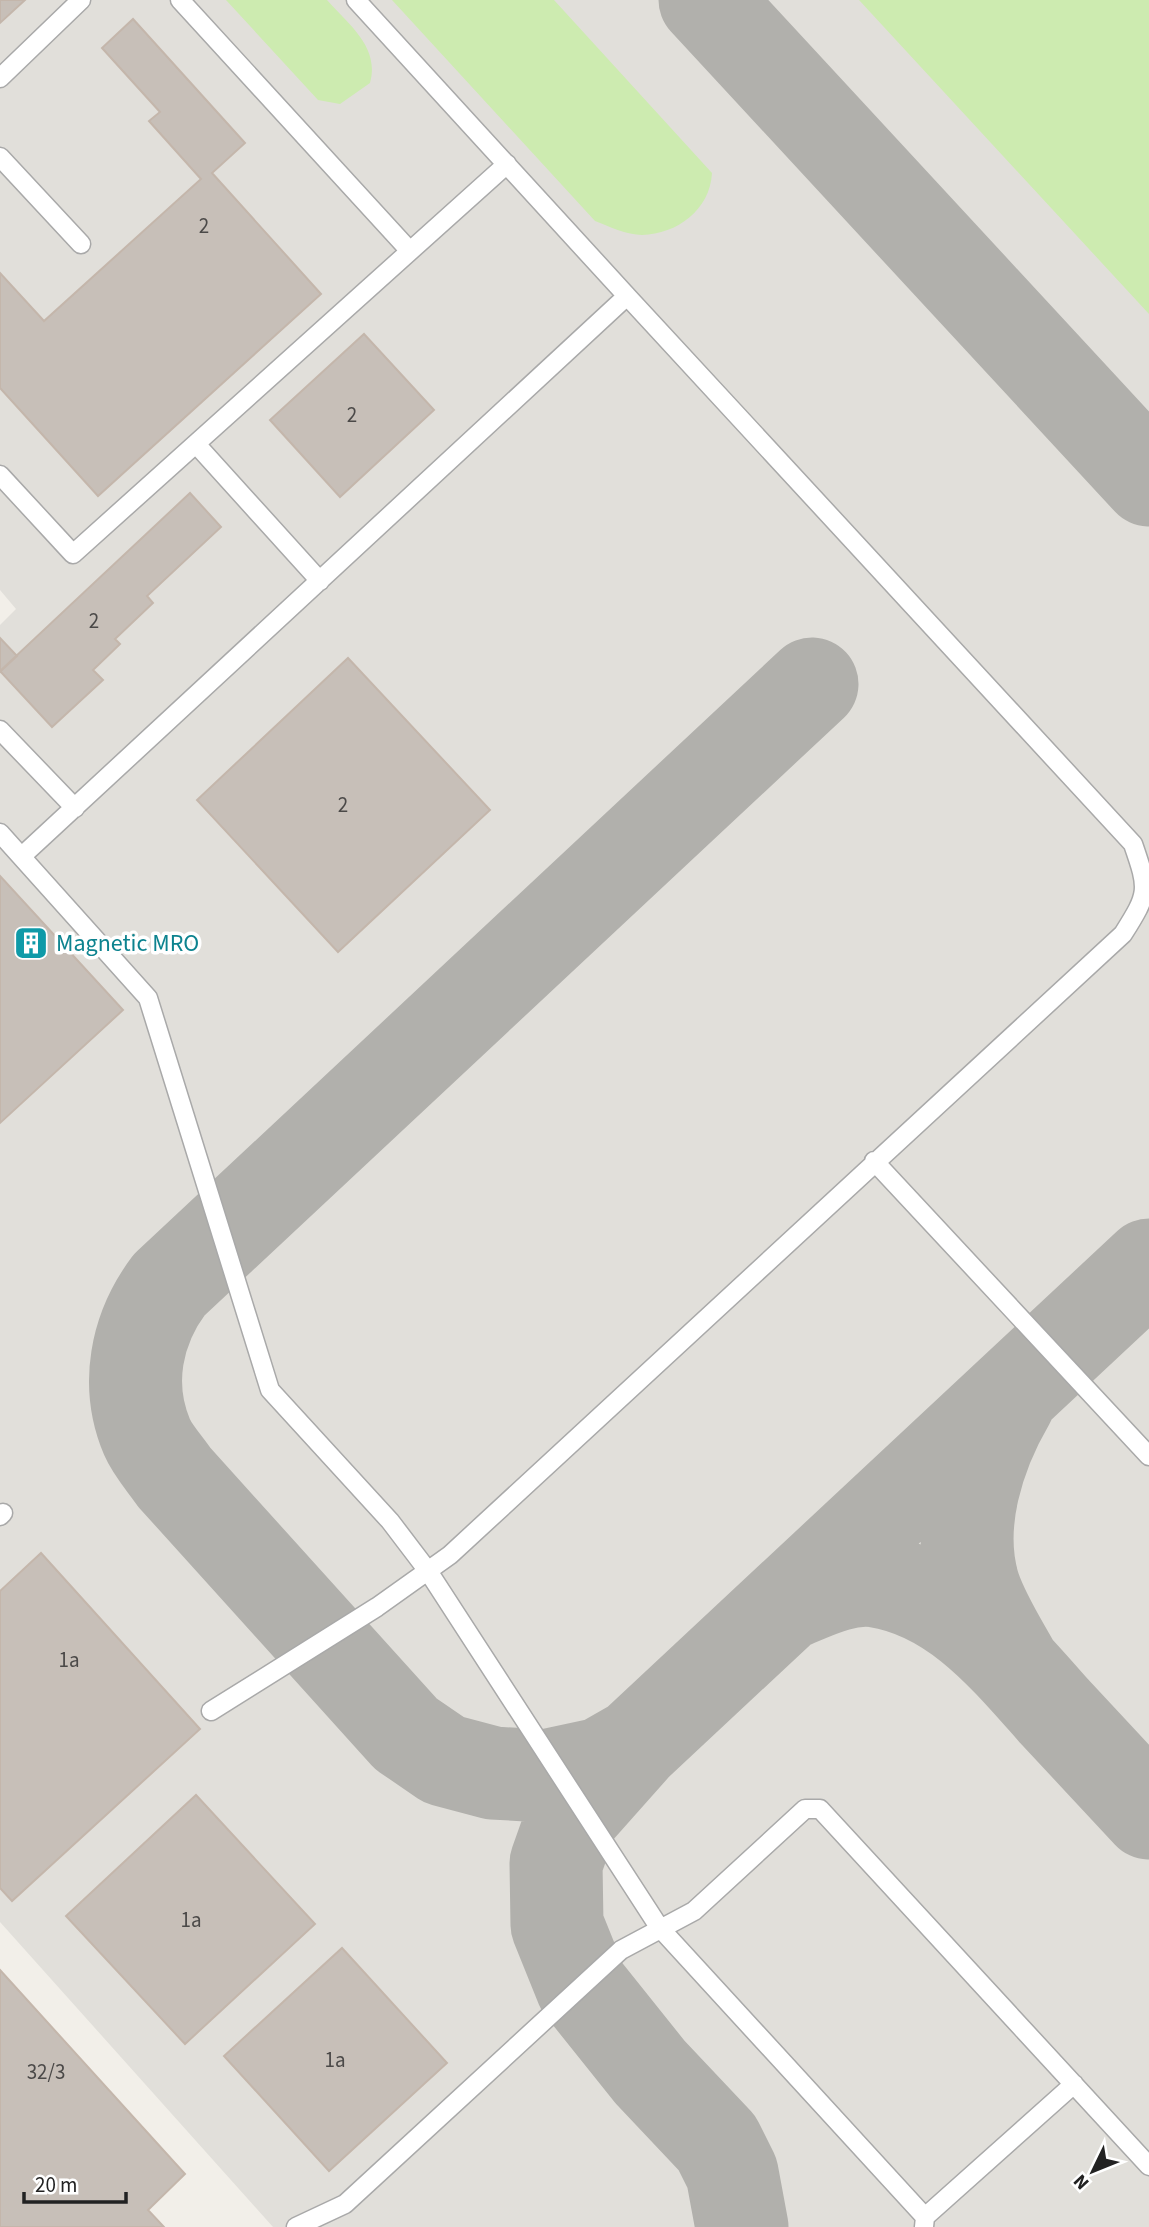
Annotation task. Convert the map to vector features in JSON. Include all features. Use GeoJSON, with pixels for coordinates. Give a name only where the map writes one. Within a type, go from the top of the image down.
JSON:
{"type":"FeatureCollection","features":[{"type":"Feature","properties":{"kind":"lane"},"geometry":{"type":"LineString","coordinates":[[0,78],[81,0]]}},
{"type":"Feature","properties":{"kind":"lane"},"geometry":{"type":"LineString","coordinates":[[180,0],[410,251]]}},
{"type":"Feature","properties":{"kind":"lane"},"geometry":{"type":"LineString","coordinates":[[211,1711],[428,1572],[450,1555],[1123,934],[1142,906],[1147,884],[1133,844],[356,0]]}},
{"type":"Feature","properties":{"kind":"lane"},"geometry":{"type":"LineString","coordinates":[[0,157],[81,244]]}},
{"type":"Feature","properties":{"kind":"lane"},"geometry":{"type":"LineString","coordinates":[[0,475],[73,554],[506,164]]}},
{"type":"Feature","properties":{"kind":"lane"},"geometry":{"type":"LineString","coordinates":[[22,856],[627,296]]}},
{"type":"Feature","properties":{"kind":"lane"},"geometry":{"type":"LineString","coordinates":[[196,444],[320,581]]}},
{"type":"Feature","properties":{"kind":"lane"},"geometry":{"type":"LineString","coordinates":[[0,730],[75,808]]}},
{"type":"Feature","properties":{"kind":"lane"},"geometry":{"type":"LineString","coordinates":[[0,832],[148,998],[270,1390],[390,1521],[428,1572],[659,1927],[924,2222],[1074,2084]]}},
{"type":"Feature","properties":{"kind":"lane"},"geometry":{"type":"LineString","coordinates":[[874,1161],[1149,1456]]}},
{"type":"Feature","properties":{"kind":"lane"},"geometry":{"type":"LineString","coordinates":[[296,2227],[345,2204],[621,1950],[659,1927],[694,1911],[805,1809],[820,1809],[1149,2166]]}},
{"type":"Feature","properties":{"kind":"shaded area"},"geometry":{"type":"Polygon","coordinates":[[[0,0],[1149,0],[1149,2227],[273,2227],[0,1922],[0,625],[16,609],[0,590],[0,0]]]}},
{"type":"Feature","properties":{"kind":"green space"},"geometry":{"type":"Polygon","coordinates":[[[226,0],[327,0],[367,48],[371,58],[370,83],[340,104],[318,100],[226,0]]]}},
{"type":"Feature","properties":{"kind":"green space"},"geometry":{"type":"Polygon","coordinates":[[[392,0],[554,0],[712,173],[710,186],[698,209],[679,225],[655,234],[630,234],[595,221],[392,0]]]}},
{"type":"Feature","properties":{"kind":"green space"},"geometry":{"type":"Polygon","coordinates":[[[859,0],[1149,0],[1149,314],[859,0]]]}},
{"type":"Feature","properties":{"kind":"building"},"geometry":{"type":"Polygon","coordinates":[[[0,0],[25,0],[0,23],[0,0]]]}},
{"type":"Feature","properties":{"kind":"building"},"geometry":{"type":"Polygon","coordinates":[[[133,19],[245,143],[212,173],[321,294],[98,496],[0,388],[0,273],[44,321],[201,179],[149,121],[160,112],[102,48],[133,19]]]}},
{"type":"Feature","properties":{"kind":"building"},"geometry":{"type":"Polygon","coordinates":[[[364,334],[434,410],[340,497],[270,420],[364,334]]]}},
{"type":"Feature","properties":{"kind":"building"},"geometry":{"type":"Polygon","coordinates":[[[190,493],[221,527],[147,596],[153,603],[115,639],[120,644],[93,670],[103,680],[52,727],[0,671],[190,493]]]}},
{"type":"Feature","properties":{"kind":"building"},"geometry":{"type":"Polygon","coordinates":[[[0,638],[17,656],[0,672],[0,638]]]}},
{"type":"Feature","properties":{"kind":"building"},"geometry":{"type":"Polygon","coordinates":[[[348,658],[490,810],[338,952],[197,800],[348,658]]]}},
{"type":"Feature","properties":{"kind":"building","name":"Magnetic MRO"},"geometry":{"type":"Polygon","coordinates":[[[0,876],[123,1010],[0,1123],[0,876]]]}},
{"type":"Feature","properties":{"kind":"building"},"geometry":{"type":"Polygon","coordinates":[[[41,1553],[200,1729],[12,1901],[0,1888],[0,1591],[41,1553]]]}},
{"type":"Feature","properties":{"kind":"building"},"geometry":{"type":"Polygon","coordinates":[[[196,1795],[315,1924],[185,2044],[66,1916],[196,1795]]]}},
{"type":"Feature","properties":{"kind":"building"},"geometry":{"type":"Polygon","coordinates":[[[342,1948],[447,2063],[329,2171],[224,2056],[342,1948]]]}},
{"type":"Feature","properties":{"kind":"building"},"geometry":{"type":"Polygon","coordinates":[[[0,1970],[185,2174],[148,2210],[164,2227],[0,2227],[0,1970]]]}},
{"type":"Feature","properties":{"kind":"taxiway"},"geometry":{"type":"LineString","coordinates":[[705,0],[1149,480]]}},
{"type":"Feature","properties":{"kind":"taxiway"},"geometry":{"type":"LineString","coordinates":[[812,684],[169,1285],[149,1320],[137,1358],[140,1417],[156,1453],[174,1477],[406,1734],[444,1760],[493,1773],[545,1776],[601,1764],[636,1744],[1149,1265]]}},
{"type":"Feature","properties":{"kind":"taxiway"},"geometry":{"type":"LineString","coordinates":[[1009,1401],[979,1467],[967,1539],[974,1587],[1013,1664]]}},
{"type":"Feature","properties":{"kind":"taxiway"},"geometry":{"type":"LineString","coordinates":[[789,1603],[831,1586],[864,1580],[904,1588],[930,1599],[954,1613],[997,1649],[1149,1813]]}},
{"type":"Feature","properties":{"kind":"taxiway"},"geometry":{"type":"LineString","coordinates":[[636,1744],[573,1815],[556,1863],[557,1925],[582,1987],[650,2072],[717,2143],[732,2173],[742,2227]]}},
{"type":"Feature","properties":{"kind":"place","name":"Magnetic MRO"},"geometry":{"type":"Point","coordinates":[31,943]}}]}
